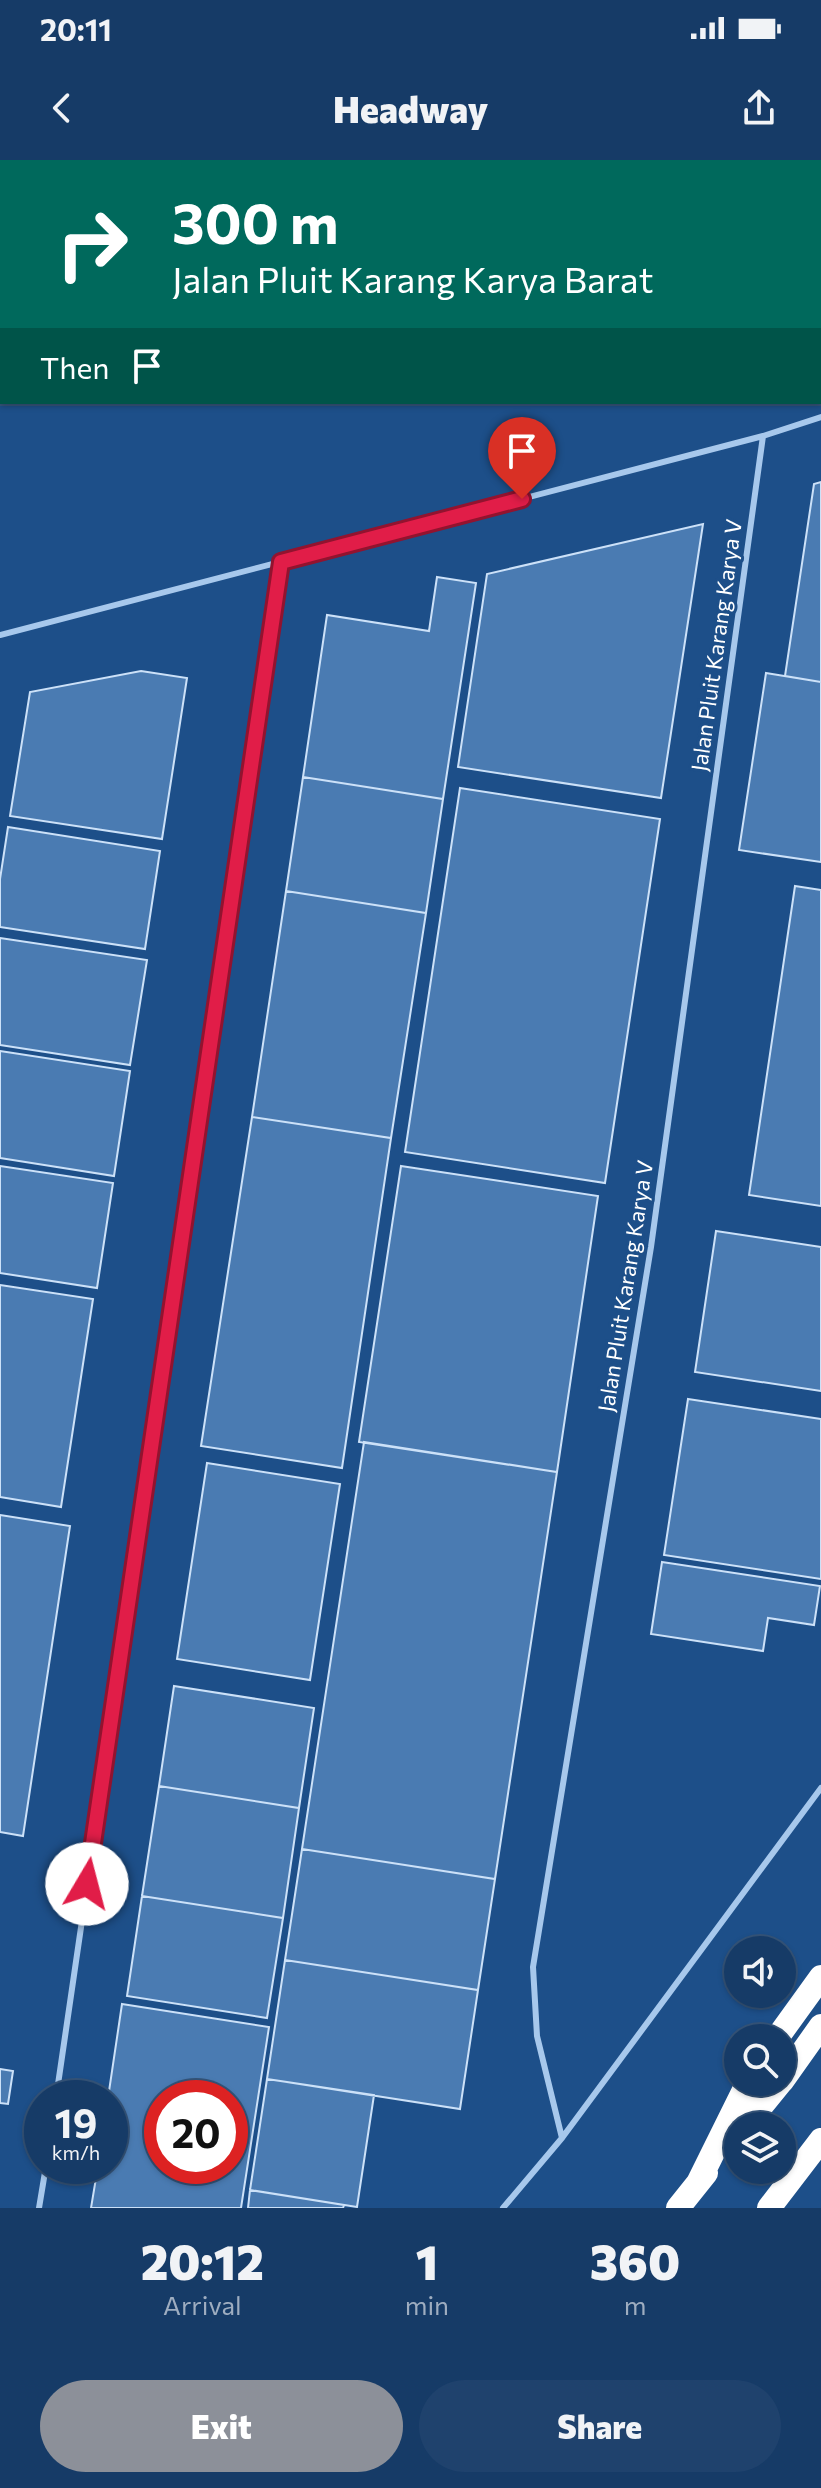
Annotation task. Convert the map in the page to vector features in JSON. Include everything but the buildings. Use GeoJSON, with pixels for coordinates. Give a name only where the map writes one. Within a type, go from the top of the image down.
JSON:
{"type":"FeatureCollection","features":[{"type":"Feature","properties":{"kind":"highway"},"geometry":{"type":"LineString","coordinates":[[787,2024],[821,1977]]}},
{"type":"Feature","properties":{"kind":"highway"},"geometry":{"type":"LineString","coordinates":[[796,2061],[821,2026]]}},
{"type":"Feature","properties":{"kind":"highway"},"geometry":{"type":"LineString","coordinates":[[698,2183],[741,2096]]}},
{"type":"Feature","properties":{"kind":"highway"},"geometry":{"type":"LineString","coordinates":[[757,2112],[770,2096]]}},
{"type":"Feature","properties":{"kind":"highway"},"geometry":{"type":"LineString","coordinates":[[769,2208],[821,2140]]}},
{"type":"Feature","properties":{"kind":"highway"},"geometry":{"type":"LineString","coordinates":[[678,2208],[724,2152]]}},
{"type":"Feature","properties":{"kind":"lane"},"geometry":{"type":"LineString","coordinates":[[0,635],[763,436],[821,417]]}},
{"type":"Feature","properties":{"kind":"lane","name":"Jalan Pluit Karang Karya V"},"geometry":{"type":"LineString","coordinates":[[562,2138],[537,2036],[533,1967],[651,1247],[763,436]]}},
{"type":"Feature","properties":{"kind":"lane"},"geometry":{"type":"LineString","coordinates":[[59,2080],[281,562]]}},
{"type":"Feature","properties":{"kind":"lane"},"geometry":{"type":"LineString","coordinates":[[503,2208],[562,2138],[821,1788]]}},
{"type":"Feature","properties":{"kind":"lane"},"geometry":{"type":"LineString","coordinates":[[39,2208],[43,2184]]}},
{"type":"Feature","properties":{"kind":"route"},"geometry":{"type":"LineString","coordinates":[[87,1884],[281,562],[522,499]]}}]}
